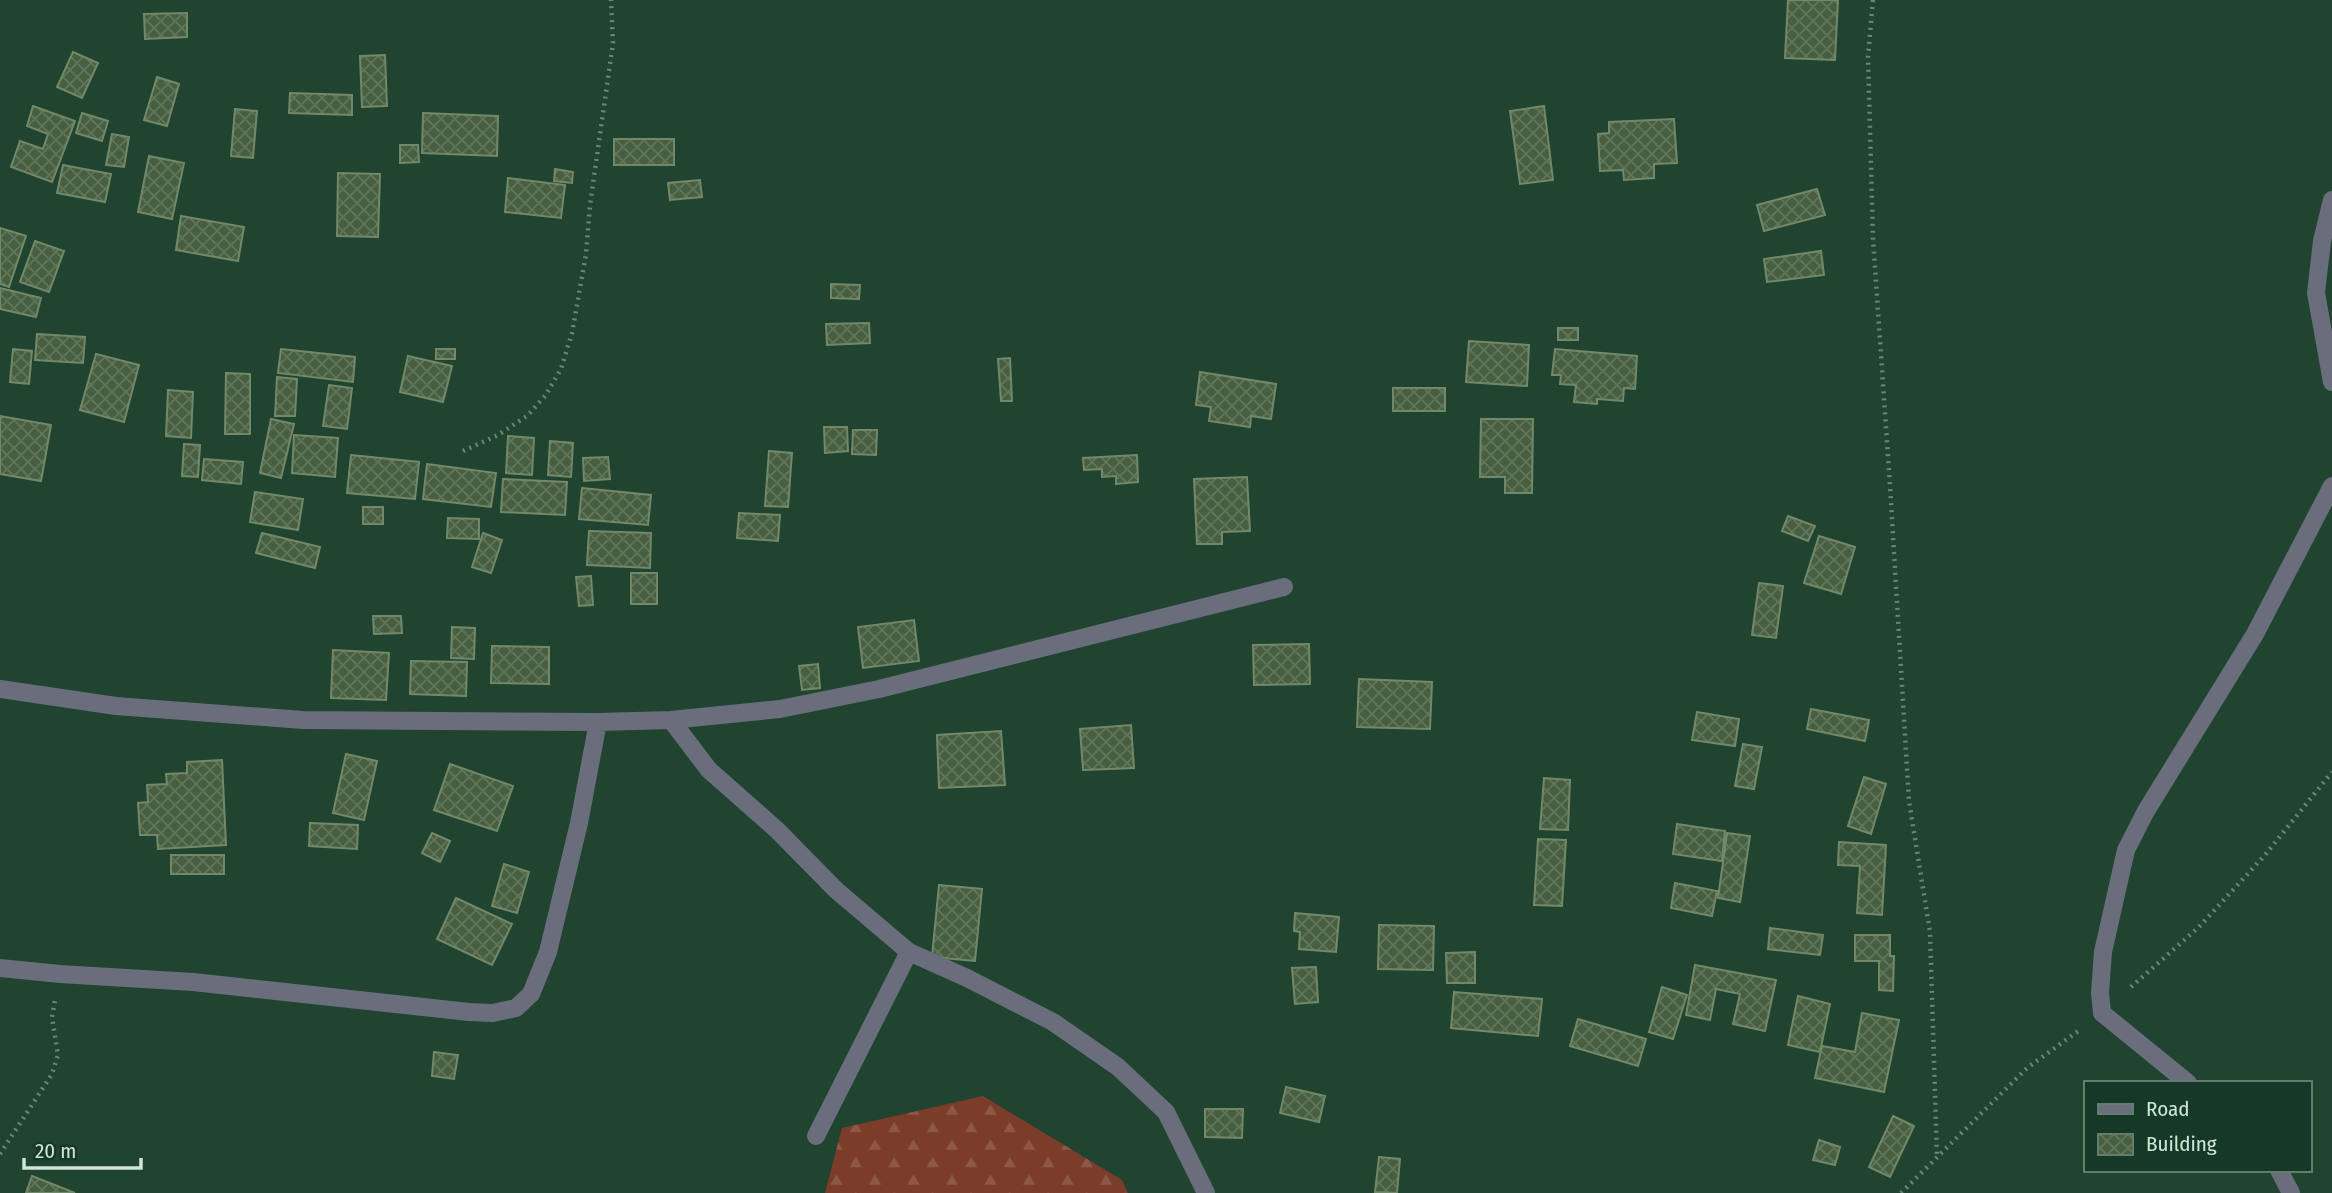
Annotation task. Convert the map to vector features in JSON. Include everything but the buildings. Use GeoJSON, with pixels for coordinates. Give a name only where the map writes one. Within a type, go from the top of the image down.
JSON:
{"type":"FeatureCollection","features":[{"type":"Feature","properties":{"kind":"street"},"geometry":{"type":"LineString","coordinates":[[2332,201],[2322,241],[2316,293],[2332,382]]}},
{"type":"Feature","properties":{"kind":"street"},"geometry":{"type":"LineString","coordinates":[[2186,1081],[2102,1013],[2100,993],[2104,952],[2126,850],[2146,811],[2255,634],[2332,486]]}},
{"type":"Feature","properties":{"kind":"street"},"geometry":{"type":"LineString","coordinates":[[0,689],[116,706],[303,720],[671,720],[780,709],[879,689],[1284,587]]}},
{"type":"Feature","properties":{"kind":"street"},"geometry":{"type":"LineString","coordinates":[[671,720],[709,770],[777,830],[836,890],[909,952],[1053,1022],[1118,1067],[1166,1112],[1206,1193]]}},
{"type":"Feature","properties":{"kind":"street"},"geometry":{"type":"LineString","coordinates":[[0,968],[193,982],[469,1012],[493,1013],[516,1008],[531,995],[548,952],[579,823],[598,722]]}},
{"type":"Feature","properties":{"kind":"street"},"geometry":{"type":"LineString","coordinates":[[816,1136],[909,952]]}},
{"type":"Feature","properties":{"kind":"street"},"geometry":{"type":"LineString","coordinates":[[2280,1172],[2291,1193]]}},
{"type":"Feature","properties":{"kind":"path"},"geometry":{"type":"LineString","coordinates":[[463,451],[498,435],[527,416],[545,396],[561,369],[572,333],[586,254],[590,205],[613,43],[611,0]]}},
{"type":"Feature","properties":{"kind":"path"},"geometry":{"type":"LineString","coordinates":[[1874,0],[1868,57],[1873,237],[1909,801],[1930,932],[1937,1158]]}},
{"type":"Feature","properties":{"kind":"path"},"geometry":{"type":"LineString","coordinates":[[1901,1193],[2026,1068],[2102,1013],[2199,927],[2265,855],[2332,772]]}},
{"type":"Feature","properties":{"kind":"path"},"geometry":{"type":"LineString","coordinates":[[0,1154],[52,1074],[58,1055],[52,1017],[60,974]]}},
{"type":"Feature","properties":{"kind":"green space"},"geometry":{"type":"Polygon","coordinates":[[[983,1096],[1122,1180],[1128,1193],[825,1193],[842,1128],[983,1096]]]}}]}
